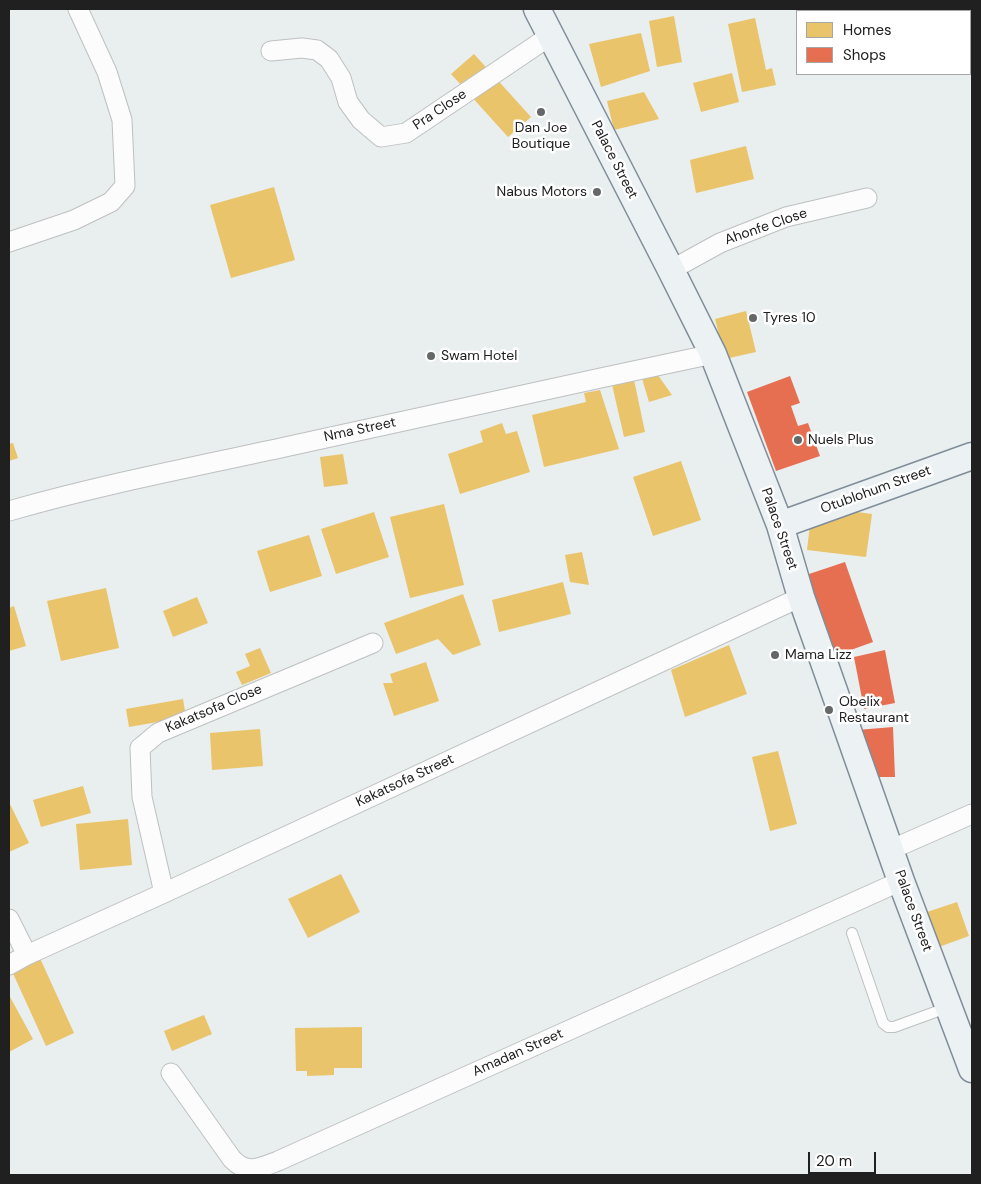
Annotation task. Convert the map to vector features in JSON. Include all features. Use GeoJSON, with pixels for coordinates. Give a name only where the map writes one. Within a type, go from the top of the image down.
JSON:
{"type":"FeatureCollection","features":[{"type":"Feature","properties":{"kind":"street"},"geometry":{"type":"LineString","coordinates":[[9,242],[74,220],[111,202],[125,186],[122,120],[107,72],[78,9]]}},
{"type":"Feature","properties":{"kind":"street","name":"Palace Street"},"geometry":{"type":"LineString","coordinates":[[537,9],[713,354],[780,524],[801,597],[901,882],[972,1069]]}},
{"type":"Feature","properties":{"kind":"street","name":"Pra Close"},"geometry":{"type":"LineString","coordinates":[[271,51],[302,48],[317,50],[329,59],[340,78],[348,102],[361,120],[381,137],[406,133],[550,36]]}},
{"type":"Feature","properties":{"kind":"street","name":"Ahonfe Close"},"geometry":{"type":"LineString","coordinates":[[671,270],[720,243],[786,217],[867,198]]}},
{"type":"Feature","properties":{"kind":"street","name":"Nma Street"},"geometry":{"type":"LineString","coordinates":[[9,511],[46,500],[122,483],[713,354]]}},
{"type":"Feature","properties":{"kind":"street","name":"Otublohum Street"},"geometry":{"type":"LineString","coordinates":[[780,524],[972,456]]}},
{"type":"Feature","properties":{"kind":"street","name":"Kakatsofa Street"},"geometry":{"type":"LineString","coordinates":[[9,965],[801,597]]}},
{"type":"Feature","properties":{"kind":"street","name":"Kakatsofa Close"},"geometry":{"type":"LineString","coordinates":[[164,893],[142,797],[140,748],[158,732],[372,643]]}},
{"type":"Feature","properties":{"kind":"street"},"geometry":{"type":"LineString","coordinates":[[890,850],[972,814]]}},
{"type":"Feature","properties":{"kind":"street","name":"Amadan Street"},"geometry":{"type":"LineString","coordinates":[[171,1073],[238,1165],[256,1169],[278,1161],[901,882]]}},
{"type":"Feature","properties":{"kind":"street"},"geometry":{"type":"LineString","coordinates":[[9,919],[27,955]]}},
{"type":"Feature","properties":{"kind":"lane"},"geometry":{"type":"LineString","coordinates":[[852,934],[883,1023],[888,1027],[894,1027],[948,1007]]}},
{"type":"Feature","properties":{"kind":"building: Homes"},"geometry":{"type":"Polygon","coordinates":[[[674,16],[682,62],[657,67],[649,21],[674,16]]]}},
{"type":"Feature","properties":{"kind":"building: Homes"},"geometry":{"type":"Polygon","coordinates":[[[755,18],[766,70],[772,68],[776,85],[742,92],[728,24],[755,18]]]}},
{"type":"Feature","properties":{"kind":"building: Homes"},"geometry":{"type":"Polygon","coordinates":[[[641,33],[650,71],[601,87],[589,44],[641,33]]]}},
{"type":"Feature","properties":{"kind":"building: Homes"},"geometry":{"type":"Polygon","coordinates":[[[474,54],[531,117],[508,137],[451,74],[474,54]]]}},
{"type":"Feature","properties":{"kind":"building: Homes"},"geometry":{"type":"Polygon","coordinates":[[[732,73],[739,102],[701,112],[693,83],[732,73]]]}},
{"type":"Feature","properties":{"kind":"building: Homes"},"geometry":{"type":"Polygon","coordinates":[[[644,92],[659,119],[614,130],[607,101],[644,92]]]}},
{"type":"Feature","properties":{"kind":"building: Homes"},"geometry":{"type":"Polygon","coordinates":[[[746,146],[754,179],[696,193],[690,160],[746,146]]]}},
{"type":"Feature","properties":{"kind":"building: Homes"},"geometry":{"type":"Polygon","coordinates":[[[274,187],[295,260],[231,278],[210,205],[274,187]]]}},
{"type":"Feature","properties":{"kind":"building: Homes"},"geometry":{"type":"Polygon","coordinates":[[[746,311],[756,352],[725,359],[715,319],[746,311]]]}},
{"type":"Feature","properties":{"kind":"building: Homes"},"geometry":{"type":"Polygon","coordinates":[[[655,371],[672,395],[649,402],[641,375],[655,371]]]}},
{"type":"Feature","properties":{"kind":"building: Homes"},"geometry":{"type":"Polygon","coordinates":[[[633,375],[645,432],[624,437],[611,380],[633,375]]]}},
{"type":"Feature","properties":{"kind":"building: Homes"},"geometry":{"type":"Polygon","coordinates":[[[600,390],[619,449],[544,467],[532,415],[586,402],[584,393],[600,390]]]}},
{"type":"Feature","properties":{"kind":"building: Homes"},"geometry":{"type":"Polygon","coordinates":[[[502,423],[506,434],[517,431],[530,472],[460,494],[448,454],[483,442],[480,431],[502,423]]]}},
{"type":"Feature","properties":{"kind":"building: Homes"},"geometry":{"type":"Polygon","coordinates":[[[13,443],[18,458],[9,461],[9,444],[13,443]]]}},
{"type":"Feature","properties":{"kind":"building: Homes"},"geometry":{"type":"Polygon","coordinates":[[[343,454],[348,484],[324,487],[320,457],[343,454]]]}},
{"type":"Feature","properties":{"kind":"building: Homes"},"geometry":{"type":"Polygon","coordinates":[[[681,461],[701,520],[653,536],[633,477],[681,461]]]}},
{"type":"Feature","properties":{"kind":"building: Homes"},"geometry":{"type":"Polygon","coordinates":[[[444,504],[464,585],[410,598],[390,517],[444,504]]]}},
{"type":"Feature","properties":{"kind":"building: Homes"},"geometry":{"type":"Polygon","coordinates":[[[842,510],[872,514],[866,557],[807,550],[811,516],[840,519],[842,510]]]}},
{"type":"Feature","properties":{"kind":"building: Homes"},"geometry":{"type":"Polygon","coordinates":[[[374,512],[389,557],[336,574],[321,529],[374,512]]]}},
{"type":"Feature","properties":{"kind":"building: Homes"},"geometry":{"type":"Polygon","coordinates":[[[309,535],[322,576],[270,592],[257,551],[309,535]]]}},
{"type":"Feature","properties":{"kind":"building: Homes"},"geometry":{"type":"Polygon","coordinates":[[[582,552],[589,585],[570,582],[565,555],[582,552]]]}},
{"type":"Feature","properties":{"kind":"building: Homes"},"geometry":{"type":"Polygon","coordinates":[[[563,582],[571,614],[499,632],[492,600],[563,582]]]}},
{"type":"Feature","properties":{"kind":"building: Homes"},"geometry":{"type":"Polygon","coordinates":[[[106,588],[119,648],[61,661],[47,601],[106,588]]]}},
{"type":"Feature","properties":{"kind":"building: Homes"},"geometry":{"type":"Polygon","coordinates":[[[463,594],[481,645],[453,655],[438,639],[396,654],[384,623],[463,594]]]}},
{"type":"Feature","properties":{"kind":"building: Homes"},"geometry":{"type":"Polygon","coordinates":[[[197,597],[208,623],[173,637],[163,611],[197,597]]]}},
{"type":"Feature","properties":{"kind":"building: Homes"},"geometry":{"type":"Polygon","coordinates":[[[14,606],[26,646],[9,651],[9,608],[14,606]]]}},
{"type":"Feature","properties":{"kind":"building: Homes"},"geometry":{"type":"Polygon","coordinates":[[[729,645],[747,694],[685,717],[671,670],[729,645]]]}},
{"type":"Feature","properties":{"kind":"building: Homes"},"geometry":{"type":"Polygon","coordinates":[[[260,648],[271,673],[242,685],[236,672],[250,666],[245,654],[260,648]]]}},
{"type":"Feature","properties":{"kind":"building: Homes"},"geometry":{"type":"Polygon","coordinates":[[[426,662],[439,701],[394,716],[383,683],[393,683],[390,674],[426,662]]]}},
{"type":"Feature","properties":{"kind":"building: Homes"},"geometry":{"type":"Polygon","coordinates":[[[183,699],[186,717],[129,727],[126,709],[183,699]]]}},
{"type":"Feature","properties":{"kind":"building: Homes"},"geometry":{"type":"Polygon","coordinates":[[[260,729],[263,766],[212,770],[210,733],[260,729]]]}},
{"type":"Feature","properties":{"kind":"building: Homes"},"geometry":{"type":"Polygon","coordinates":[[[778,751],[797,824],[770,831],[752,757],[778,751]]]}},
{"type":"Feature","properties":{"kind":"building: Homes"},"geometry":{"type":"Polygon","coordinates":[[[83,786],[91,813],[41,827],[33,800],[83,786]]]}},
{"type":"Feature","properties":{"kind":"building: Homes"},"geometry":{"type":"Polygon","coordinates":[[[9,802],[29,843],[9,852],[9,802]]]}},
{"type":"Feature","properties":{"kind":"building: Homes"},"geometry":{"type":"Polygon","coordinates":[[[128,819],[132,865],[80,870],[76,824],[128,819]]]}},
{"type":"Feature","properties":{"kind":"building: Homes"},"geometry":{"type":"Polygon","coordinates":[[[341,874],[360,912],[308,938],[288,899],[341,874]]]}},
{"type":"Feature","properties":{"kind":"building: Homes"},"geometry":{"type":"Polygon","coordinates":[[[957,902],[969,936],[936,948],[924,913],[957,902]]]}},
{"type":"Feature","properties":{"kind":"building: Homes"},"geometry":{"type":"Polygon","coordinates":[[[39,956],[74,1033],[46,1046],[11,969],[39,956]]]}},
{"type":"Feature","properties":{"kind":"building: Homes"},"geometry":{"type":"Polygon","coordinates":[[[9,995],[33,1039],[9,1052],[9,995]]]}},
{"type":"Feature","properties":{"kind":"building: Homes"},"geometry":{"type":"Polygon","coordinates":[[[204,1015],[212,1034],[172,1051],[164,1031],[204,1015]]]}},
{"type":"Feature","properties":{"kind":"building: Homes"},"geometry":{"type":"Polygon","coordinates":[[[362,1027],[362,1068],[334,1068],[334,1075],[307,1076],[307,1071],[296,1071],[295,1028],[362,1027]]]}},
{"type":"Feature","properties":{"kind":"building: Shops"},"geometry":{"type":"Polygon","coordinates":[[[790,376],[800,403],[791,406],[798,426],[808,423],[820,456],[776,471],[747,392],[790,376]]]}},
{"type":"Feature","properties":{"kind":"building: Shops"},"geometry":{"type":"Polygon","coordinates":[[[845,562],[873,642],[834,656],[806,575],[845,562]]]}},
{"type":"Feature","properties":{"kind":"building: Shops"},"geometry":{"type":"Polygon","coordinates":[[[885,650],[895,703],[864,709],[854,657],[885,650]]]}},
{"type":"Feature","properties":{"kind":"building: Shops"},"geometry":{"type":"Polygon","coordinates":[[[893,727],[895,777],[869,777],[857,730],[893,727]]]}},
{"type":"Feature","properties":{"kind":"place","name":"Dan Joe Boutique"},"geometry":{"type":"Point","coordinates":[541,112]}},
{"type":"Feature","properties":{"kind":"place","name":"Nabus Motors"},"geometry":{"type":"Point","coordinates":[597,192]}},
{"type":"Feature","properties":{"kind":"place","name":"Tyres 10"},"geometry":{"type":"Point","coordinates":[753,318]}},
{"type":"Feature","properties":{"kind":"place","name":"Swam Hotel"},"geometry":{"type":"Point","coordinates":[431,356]}},
{"type":"Feature","properties":{"kind":"place","name":"Nuels Plus"},"geometry":{"type":"Point","coordinates":[798,440]}},
{"type":"Feature","properties":{"kind":"place","name":"Mama Lizz"},"geometry":{"type":"Point","coordinates":[775,655]}},
{"type":"Feature","properties":{"kind":"place","name":"Obelix Restaurant"},"geometry":{"type":"Point","coordinates":[829,710]}}]}
